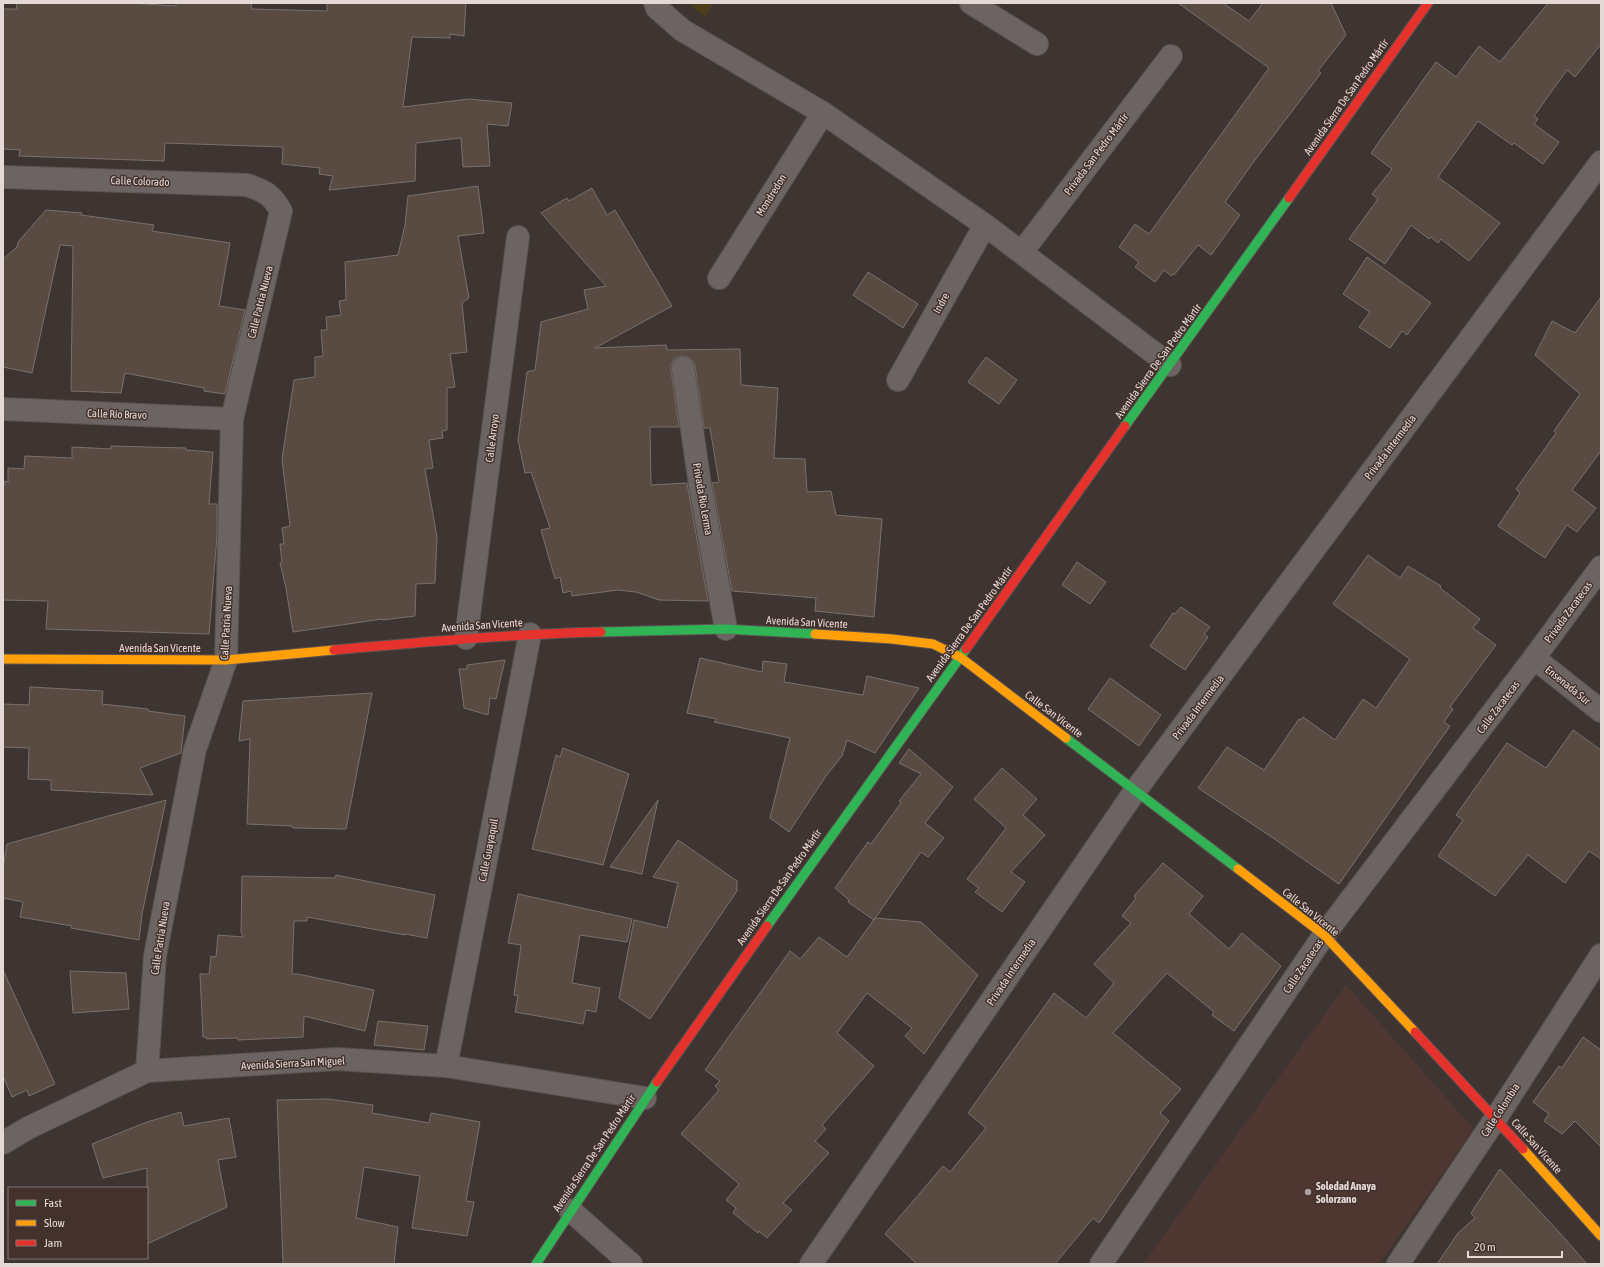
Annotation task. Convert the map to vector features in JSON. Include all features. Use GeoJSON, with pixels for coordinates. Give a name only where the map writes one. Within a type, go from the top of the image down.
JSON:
{"type":"FeatureCollection","features":[{"type":"Feature","properties":{"kind":"street"},"geometry":{"type":"LineString","coordinates":[[655,3],[657,8],[682,30],[823,113],[985,225],[1170,365]]}},
{"type":"Feature","properties":{"kind":"street"},"geometry":{"type":"LineString","coordinates":[[971,3],[1037,44]]}},
{"type":"Feature","properties":{"kind":"street","name":"Avenida Sierra De San Pedro Mártir"},"geometry":{"type":"LineString","coordinates":[[536,1264],[570,1210],[645,1098],[802,875],[1170,365],[1428,3]]}},
{"type":"Feature","properties":{"kind":"street","name":"Privada San Pedro Mártir"},"geometry":{"type":"LineString","coordinates":[[1022,252],[1171,56]]}},
{"type":"Feature","properties":{"kind":"street","name":"Mondredon"},"geometry":{"type":"LineString","coordinates":[[719,278],[823,113]]}},
{"type":"Feature","properties":{"kind":"street","name":"Privada Intermedia"},"geometry":{"type":"LineString","coordinates":[[811,1264],[1136,791],[1601,162]]}},
{"type":"Feature","properties":{"kind":"street","name":"Calle Colorado"},"geometry":{"type":"LineString","coordinates":[[3,177],[247,185],[261,190],[273,198]]}},
{"type":"Feature","properties":{"kind":"street","name":"Calle Patria Nueva"},"geometry":{"type":"LineString","coordinates":[[147,1071],[155,956],[195,749],[226,660],[232,419],[278,226],[280,210],[273,198]]}},
{"type":"Feature","properties":{"kind":"street","name":"Indre"},"geometry":{"type":"LineString","coordinates":[[898,380],[985,225]]}},
{"type":"Feature","properties":{"kind":"street","name":"Calle Arroyo"},"geometry":{"type":"LineString","coordinates":[[466,638],[518,238]]}},
{"type":"Feature","properties":{"kind":"street","name":"Privada Río Lerma"},"geometry":{"type":"LineString","coordinates":[[683,368],[700,485],[726,629]]}},
{"type":"Feature","properties":{"kind":"street","name":"Calle Río Bravo"},"geometry":{"type":"LineString","coordinates":[[3,409],[232,419]]}},
{"type":"Feature","properties":{"kind":"street","name":"Privada Zacatecas"},"geometry":{"type":"LineString","coordinates":[[1534,658],[1601,567]]}},
{"type":"Feature","properties":{"kind":"street","name":"Avenida San Vicente"},"geometry":{"type":"LineString","coordinates":[[3,659],[226,660],[466,638],[530,634],[726,629],[906,640],[933,644],[960,657]]}},
{"type":"Feature","properties":{"kind":"street","name":"Calle Guayaquil"},"geometry":{"type":"LineString","coordinates":[[446,1066],[530,634]]}},
{"type":"Feature","properties":{"kind":"street","name":"Calle San Vicente"},"geometry":{"type":"LineString","coordinates":[[960,657],[1324,935],[1496,1118],[1601,1236]]}},
{"type":"Feature","properties":{"kind":"street","name":"Ensenada Sur"},"geometry":{"type":"LineString","coordinates":[[1534,658],[1601,711]]}},
{"type":"Feature","properties":{"kind":"street","name":"Calle Zacatecas"},"geometry":{"type":"LineString","coordinates":[[1101,1264],[1324,935],[1534,658]]}},
{"type":"Feature","properties":{"kind":"street","name":"Calle Colombia"},"geometry":{"type":"LineString","coordinates":[[1398,1264],[1496,1118],[1601,955]]}},
{"type":"Feature","properties":{"kind":"street","name":"Avenida Sierra San Miguel"},"geometry":{"type":"LineString","coordinates":[[3,1143],[35,1125],[147,1071],[336,1059],[446,1066],[645,1098]]}},
{"type":"Feature","properties":{"kind":"street"},"geometry":{"type":"LineString","coordinates":[[570,1210],[631,1264]]}},
{"type":"Feature","properties":{"kind":"shaded area"},"geometry":{"type":"Polygon","coordinates":[[[689,3],[713,3],[705,17],[689,3]]]}},
{"type":"Feature","properties":{"kind":"shaded area"},"geometry":{"type":"Polygon","coordinates":[[[1346,985],[1474,1129],[1379,1264],[1143,1264],[1346,985]]]}},
{"type":"Feature","properties":{"kind":"building"},"geometry":{"type":"Polygon","coordinates":[[[16,3],[130,3],[176,6],[176,3],[252,3],[251,9],[327,11],[327,3],[466,3],[464,36],[450,34],[450,38],[412,37],[403,107],[469,99],[512,103],[508,126],[487,124],[490,166],[463,167],[461,138],[416,143],[415,181],[329,190],[333,176],[319,174],[320,168],[282,164],[283,147],[165,143],[164,161],[19,156],[20,150],[3,149],[3,9],[17,9],[16,3]]]}},
{"type":"Feature","properties":{"kind":"building"},"geometry":{"type":"Polygon","coordinates":[[[1178,3],[1223,3],[1249,21],[1263,3],[1331,3],[1346,35],[1318,71],[1321,73],[1225,202],[1240,215],[1211,255],[1198,245],[1174,275],[1173,274],[1171,276],[1164,270],[1155,282],[1135,267],[1139,262],[1119,247],[1135,224],[1149,234],[1269,68],[1178,3]]]}},
{"type":"Feature","properties":{"kind":"building"},"geometry":{"type":"Polygon","coordinates":[[[1548,3],[1601,3],[1601,44],[1575,77],[1567,70],[1534,116],[1538,119],[1534,124],[1559,142],[1543,164],[1514,143],[1512,145],[1478,121],[1438,177],[1500,223],[1469,261],[1441,239],[1438,243],[1431,237],[1429,239],[1411,225],[1385,264],[1349,239],[1378,199],[1372,194],[1392,169],[1371,153],[1436,62],[1456,77],[1479,46],[1500,62],[1548,3]]]}},
{"type":"Feature","properties":{"kind":"building"},"geometry":{"type":"Polygon","coordinates":[[[478,186],[484,233],[458,236],[469,298],[462,303],[467,352],[450,354],[455,387],[447,388],[447,430],[442,431],[443,438],[429,440],[433,468],[425,469],[437,537],[435,583],[416,584],[415,616],[382,619],[293,632],[286,588],[280,563],[282,563],[280,544],[284,544],[282,528],[290,526],[282,459],[294,380],[315,377],[315,357],[323,356],[321,330],[327,330],[326,317],[341,315],[339,301],[346,300],[345,262],[398,255],[405,225],[408,196],[478,186]]]}},
{"type":"Feature","properties":{"kind":"building"},"geometry":{"type":"Polygon","coordinates":[[[592,188],[607,215],[615,210],[672,306],[595,348],[666,345],[667,350],[740,349],[741,385],[778,388],[774,458],[805,459],[807,492],[831,491],[836,515],[882,519],[874,617],[815,611],[816,598],[732,591],[712,483],[719,482],[710,428],[704,428],[695,366],[693,361],[688,357],[682,356],[675,358],[671,364],[679,427],[650,427],[651,485],[687,483],[708,601],[659,600],[636,592],[618,590],[572,596],[571,591],[563,593],[560,577],[555,579],[541,530],[550,528],[531,472],[525,473],[518,440],[527,372],[535,370],[541,322],[588,309],[584,290],[606,286],[541,213],[567,198],[569,201],[592,188]]]}},
{"type":"Feature","properties":{"kind":"building"},"geometry":{"type":"Polygon","coordinates":[[[46,210],[82,213],[81,215],[154,225],[152,231],[230,243],[219,306],[245,310],[225,394],[204,391],[204,388],[125,373],[121,393],[71,391],[73,246],[60,245],[32,373],[3,367],[3,259],[17,247],[18,242],[46,210]]]}},
{"type":"Feature","properties":{"kind":"building"},"geometry":{"type":"Polygon","coordinates":[[[1367,257],[1431,303],[1407,335],[1402,331],[1390,348],[1359,327],[1370,312],[1343,294],[1367,257]]]}},
{"type":"Feature","properties":{"kind":"building"},"geometry":{"type":"Polygon","coordinates":[[[868,272],[918,304],[903,328],[853,295],[868,272]]]}},
{"type":"Feature","properties":{"kind":"building"},"geometry":{"type":"Polygon","coordinates":[[[1601,297],[1601,451],[1572,490],[1596,508],[1577,532],[1567,525],[1545,558],[1498,526],[1520,493],[1516,489],[1556,433],[1554,431],[1580,394],[1535,355],[1552,321],[1575,333],[1601,297]]]}},
{"type":"Feature","properties":{"kind":"building"},"geometry":{"type":"Polygon","coordinates":[[[986,357],[1017,380],[999,404],[968,382],[986,357]]]}},
{"type":"Feature","properties":{"kind":"building"},"geometry":{"type":"Polygon","coordinates":[[[111,446],[186,448],[186,450],[213,452],[209,504],[217,504],[217,536],[209,634],[46,629],[48,601],[3,600],[3,485],[5,481],[8,482],[8,468],[24,469],[25,456],[72,458],[72,447],[111,449],[111,446]]]}},
{"type":"Feature","properties":{"kind":"building"},"geometry":{"type":"Polygon","coordinates":[[[1368,555],[1400,578],[1408,566],[1441,586],[1440,588],[1480,619],[1473,628],[1496,645],[1450,707],[1453,709],[1444,722],[1450,726],[1339,884],[1198,788],[1227,747],[1264,770],[1299,719],[1301,720],[1303,717],[1335,740],[1363,699],[1376,708],[1410,659],[1333,604],[1368,555]]]}},
{"type":"Feature","properties":{"kind":"building"},"geometry":{"type":"Polygon","coordinates":[[[1077,562],[1106,582],[1090,604],[1062,585],[1077,562]]]}},
{"type":"Feature","properties":{"kind":"building"},"geometry":{"type":"Polygon","coordinates":[[[1181,607],[1210,627],[1204,634],[1208,637],[1185,670],[1150,646],[1173,613],[1175,614],[1181,607]]]}},
{"type":"Feature","properties":{"kind":"building"},"geometry":{"type":"Polygon","coordinates":[[[700,658],[762,672],[763,661],[787,664],[784,682],[863,695],[867,676],[919,688],[875,753],[847,740],[842,756],[826,776],[789,832],[770,818],[790,738],[714,722],[717,719],[687,713],[700,658]]]}},
{"type":"Feature","properties":{"kind":"building"},"geometry":{"type":"Polygon","coordinates":[[[505,660],[496,699],[490,698],[488,715],[464,708],[459,669],[467,669],[467,665],[505,660]]]}},
{"type":"Feature","properties":{"kind":"building"},"geometry":{"type":"Polygon","coordinates":[[[1110,678],[1161,715],[1139,746],[1088,709],[1110,678]]]}},
{"type":"Feature","properties":{"kind":"building"},"geometry":{"type":"Polygon","coordinates":[[[30,687],[103,691],[102,704],[148,709],[148,711],[185,716],[181,753],[140,768],[153,795],[51,790],[51,780],[28,779],[29,748],[3,747],[3,704],[29,705],[30,687]]]}},
{"type":"Feature","properties":{"kind":"building"},"geometry":{"type":"Polygon","coordinates":[[[372,693],[346,829],[293,828],[292,826],[247,824],[250,739],[239,741],[243,701],[372,693]]]}},
{"type":"Feature","properties":{"kind":"building"},"geometry":{"type":"Polygon","coordinates":[[[1573,730],[1601,750],[1601,859],[1589,851],[1565,883],[1528,855],[1495,896],[1438,856],[1463,820],[1456,815],[1507,743],[1546,768],[1573,730]]]}},
{"type":"Feature","properties":{"kind":"building"},"geometry":{"type":"Polygon","coordinates":[[[563,748],[629,774],[603,865],[532,849],[556,755],[560,757],[563,748]]]}},
{"type":"Feature","properties":{"kind":"building"},"geometry":{"type":"Polygon","coordinates":[[[909,749],[953,787],[925,823],[944,838],[928,857],[921,852],[874,920],[848,902],[849,900],[835,888],[868,842],[871,844],[901,803],[899,801],[921,774],[899,763],[909,749]]]}},
{"type":"Feature","properties":{"kind":"building"},"geometry":{"type":"Polygon","coordinates":[[[1002,768],[1037,799],[1023,815],[1045,835],[1011,872],[1025,882],[1002,912],[975,892],[979,888],[967,879],[1006,828],[974,799],[1002,768]]]}},
{"type":"Feature","properties":{"kind":"building"},"geometry":{"type":"Polygon","coordinates":[[[166,800],[142,914],[139,940],[20,917],[23,902],[3,898],[3,868],[7,844],[166,800]]]}},
{"type":"Feature","properties":{"kind":"building"},"geometry":{"type":"Polygon","coordinates":[[[658,800],[642,874],[610,867],[658,800]]]}},
{"type":"Feature","properties":{"kind":"building"},"geometry":{"type":"Polygon","coordinates":[[[678,840],[737,881],[737,891],[650,1019],[619,998],[634,920],[667,928],[678,883],[653,877],[678,840]]]}},
{"type":"Feature","properties":{"kind":"building"},"geometry":{"type":"Polygon","coordinates":[[[1163,863],[1203,896],[1189,914],[1229,949],[1242,933],[1281,966],[1234,1031],[1212,1015],[1214,1012],[1167,973],[1113,1033],[1181,1089],[1160,1113],[1169,1121],[1099,1223],[1093,1218],[1055,1264],[917,1264],[885,1234],[943,1166],[950,1172],[986,1128],[968,1113],[1054,993],[1086,1018],[1114,983],[1094,964],[1131,923],[1122,916],[1136,898],[1134,896],[1163,863]]]}},
{"type":"Feature","properties":{"kind":"building"},"geometry":{"type":"Polygon","coordinates":[[[336,875],[435,895],[427,938],[307,917],[307,921],[294,921],[292,974],[374,990],[365,1031],[304,1016],[303,1037],[238,1040],[237,1038],[207,1039],[206,1037],[203,1037],[200,974],[209,974],[211,956],[216,957],[218,935],[243,937],[241,932],[242,876],[335,878],[336,875]]]}},
{"type":"Feature","properties":{"kind":"building"},"geometry":{"type":"Polygon","coordinates":[[[518,894],[632,919],[627,942],[580,935],[572,983],[600,988],[596,1012],[586,1010],[583,1024],[515,1012],[518,996],[514,995],[521,945],[508,943],[518,894]]]}},
{"type":"Feature","properties":{"kind":"building"},"geometry":{"type":"Polygon","coordinates":[[[875,918],[921,922],[978,975],[924,1054],[905,1036],[912,1028],[867,993],[837,1033],[874,1066],[822,1125],[826,1129],[815,1141],[829,1153],[783,1203],[792,1210],[767,1238],[759,1231],[758,1233],[733,1213],[736,1208],[726,1200],[739,1184],[681,1134],[719,1090],[715,1086],[720,1081],[705,1070],[790,951],[800,959],[819,937],[847,957],[875,918]]]}},
{"type":"Feature","properties":{"kind":"building"},"geometry":{"type":"Polygon","coordinates":[[[3,970],[55,1084],[29,1096],[27,1090],[12,1097],[3,1076],[3,970]]]}},
{"type":"Feature","properties":{"kind":"building"},"geometry":{"type":"Polygon","coordinates":[[[70,971],[126,973],[129,1009],[73,1013],[70,971]]]}},
{"type":"Feature","properties":{"kind":"building"},"geometry":{"type":"Polygon","coordinates":[[[378,1021],[428,1026],[424,1050],[374,1045],[378,1021]]]}},
{"type":"Feature","properties":{"kind":"building"},"geometry":{"type":"Polygon","coordinates":[[[1583,1037],[1601,1050],[1601,1147],[1575,1121],[1562,1134],[1544,1121],[1549,1114],[1533,1102],[1559,1066],[1562,1068],[1583,1037]]]}},
{"type":"Feature","properties":{"kind":"building"},"geometry":{"type":"Polygon","coordinates":[[[328,1099],[373,1105],[372,1113],[429,1123],[431,1113],[480,1122],[466,1201],[474,1202],[467,1236],[412,1228],[420,1176],[364,1167],[356,1218],[398,1227],[394,1264],[283,1264],[277,1100],[328,1099]]]}},
{"type":"Feature","properties":{"kind":"building"},"geometry":{"type":"Polygon","coordinates":[[[181,1112],[184,1126],[229,1118],[236,1157],[218,1160],[227,1207],[148,1244],[147,1168],[103,1178],[92,1144],[147,1122],[181,1112]]]}},
{"type":"Feature","properties":{"kind":"building"},"geometry":{"type":"Polygon","coordinates":[[[1500,1169],[1587,1264],[1437,1264],[1458,1233],[1475,1218],[1471,1213],[1500,1169]]]}},
{"type":"Feature","properties":{"kind":"traffic: fast"},"geometry":{"type":"LineString","coordinates":[[1125,426],[1289,198]]}},
{"type":"Feature","properties":{"kind":"traffic: fast"},"geometry":{"type":"LineString","coordinates":[[601,632],[726,629],[815,634]]}},
{"type":"Feature","properties":{"kind":"traffic: fast"},"geometry":{"type":"LineString","coordinates":[[767,926],[966,649]]}},
{"type":"Feature","properties":{"kind":"traffic: fast"},"geometry":{"type":"LineString","coordinates":[[1066,738],[1238,869]]}},
{"type":"Feature","properties":{"kind":"traffic: fast"},"geometry":{"type":"LineString","coordinates":[[536,1264],[657,1082]]}},
{"type":"Feature","properties":{"kind":"traffic: slow"},"geometry":{"type":"LineString","coordinates":[[815,634],[892,639],[933,644],[960,657],[1066,738]]}},
{"type":"Feature","properties":{"kind":"traffic: slow"},"geometry":{"type":"LineString","coordinates":[[3,659],[226,660],[334,650]]}},
{"type":"Feature","properties":{"kind":"traffic: slow"},"geometry":{"type":"LineString","coordinates":[[1238,869],[1324,935],[1415,1032]]}},
{"type":"Feature","properties":{"kind":"traffic: slow"},"geometry":{"type":"LineString","coordinates":[[1523,1149],[1601,1236]]}},
{"type":"Feature","properties":{"kind":"traffic: jam"},"geometry":{"type":"LineString","coordinates":[[1289,198],[1428,3]]}},
{"type":"Feature","properties":{"kind":"traffic: jam"},"geometry":{"type":"LineString","coordinates":[[966,649],[1125,426]]}},
{"type":"Feature","properties":{"kind":"traffic: jam"},"geometry":{"type":"LineString","coordinates":[[334,650],[501,636],[601,632]]}},
{"type":"Feature","properties":{"kind":"traffic: jam"},"geometry":{"type":"LineString","coordinates":[[657,1082],[767,926]]}},
{"type":"Feature","properties":{"kind":"traffic: jam"},"geometry":{"type":"LineString","coordinates":[[1415,1032],[1523,1149]]}},
{"type":"Feature","properties":{"kind":"place","name":"Soledad Anaya Solorzano"},"geometry":{"type":"Point","coordinates":[1308,1192]}}]}
